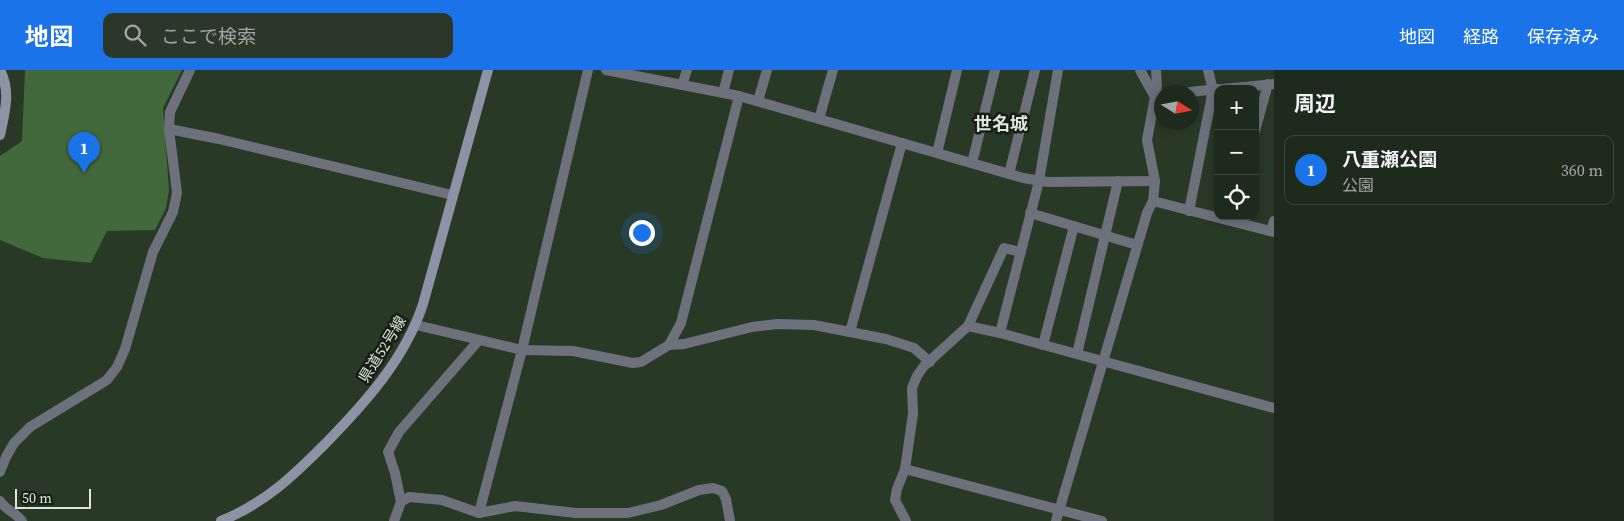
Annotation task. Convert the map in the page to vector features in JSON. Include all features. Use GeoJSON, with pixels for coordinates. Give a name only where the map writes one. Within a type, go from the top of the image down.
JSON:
{"type":"FeatureCollection","features":[{"type":"Feature","properties":{"kind":"main road"},"geometry":{"type":"LineString","coordinates":[[0,70],[7,91],[0,135]]}},
{"type":"Feature","properties":{"kind":"main road","name":"県道52号線"},"geometry":{"type":"LineString","coordinates":[[221,521],[237,515],[271,495],[289,480],[352,417],[389,370],[416,325],[488,70]]}},
{"type":"Feature","properties":{"kind":"street"},"geometry":{"type":"LineString","coordinates":[[0,472],[14,443],[30,427],[107,380],[117,366],[125,349],[154,252],[173,212],[177,193],[169,129],[170,112],[190,70]]}},
{"type":"Feature","properties":{"kind":"street"},"geometry":{"type":"LineString","coordinates":[[479,513],[522,350],[588,70]]}},
{"type":"Feature","properties":{"kind":"street"},"geometry":{"type":"LineString","coordinates":[[606,70],[645,74],[682,85],[739,96],[1039,181],[1155,181]]}},
{"type":"Feature","properties":{"kind":"street"},"geometry":{"type":"LineString","coordinates":[[682,85],[686,70]]}},
{"type":"Feature","properties":{"kind":"street"},"geometry":{"type":"LineString","coordinates":[[723,93],[730,70]]}},
{"type":"Feature","properties":{"kind":"street"},"geometry":{"type":"LineString","coordinates":[[758,101],[767,70]]}},
{"type":"Feature","properties":{"kind":"street"},"geometry":{"type":"LineString","coordinates":[[820,119],[832,70]]}},
{"type":"Feature","properties":{"kind":"street"},"geometry":{"type":"LineString","coordinates":[[936,153],[957,70]]}},
{"type":"Feature","properties":{"kind":"street"},"geometry":{"type":"LineString","coordinates":[[972,163],[995,70]]}},
{"type":"Feature","properties":{"kind":"street"},"geometry":{"type":"LineString","coordinates":[[1009,174],[1035,70]]}},
{"type":"Feature","properties":{"kind":"street"},"geometry":{"type":"LineString","coordinates":[[1000,333],[1039,181],[1058,70]]}},
{"type":"Feature","properties":{"kind":"street"},"geometry":{"type":"LineString","coordinates":[[1140,70],[1154,90]]}},
{"type":"Feature","properties":{"kind":"street"},"geometry":{"type":"LineString","coordinates":[[1156,70],[1157,85]]}},
{"type":"Feature","properties":{"kind":"street"},"geometry":{"type":"LineString","coordinates":[[1208,70],[1216,85]]}},
{"type":"Feature","properties":{"kind":"street"},"geometry":{"type":"LineString","coordinates":[[1255,130],[1271,84]]}},
{"type":"Feature","properties":{"kind":"street"},"geometry":{"type":"LineString","coordinates":[[1199,91],[1214,89]]}},
{"type":"Feature","properties":{"kind":"street"},"geometry":{"type":"LineString","coordinates":[[416,325],[522,350],[573,351],[634,363],[640,362],[669,345],[681,323],[739,96]]}},
{"type":"Feature","properties":{"kind":"street"},"geometry":{"type":"LineString","coordinates":[[1189,211],[1214,106]]}},
{"type":"Feature","properties":{"kind":"street"},"geometry":{"type":"LineString","coordinates":[[1056,521],[1147,213],[1153,201],[1155,181],[1147,140],[1154,112]]}},
{"type":"Feature","properties":{"kind":"street"},"geometry":{"type":"LineString","coordinates":[[169,129],[219,139],[452,195]]}},
{"type":"Feature","properties":{"kind":"street"},"geometry":{"type":"LineString","coordinates":[[850,332],[902,143]]}},
{"type":"Feature","properties":{"kind":"street"},"geometry":{"type":"LineString","coordinates":[[1077,354],[1118,181]]}},
{"type":"Feature","properties":{"kind":"street"},"geometry":{"type":"LineString","coordinates":[[1153,201],[1214,216]]}},
{"type":"Feature","properties":{"kind":"street"},"geometry":{"type":"LineString","coordinates":[[1030,214],[1138,245]]}},
{"type":"Feature","properties":{"kind":"street"},"geometry":{"type":"LineString","coordinates":[[1235,220],[1273,232],[1274,221]]}},
{"type":"Feature","properties":{"kind":"street"},"geometry":{"type":"LineString","coordinates":[[1043,345],[1074,226]]}},
{"type":"Feature","properties":{"kind":"street"},"geometry":{"type":"LineString","coordinates":[[906,521],[895,500],[897,489],[906,469],[913,414],[912,388],[916,376],[924,366],[968,326],[1004,248],[1021,252]]}},
{"type":"Feature","properties":{"kind":"street"},"geometry":{"type":"LineString","coordinates":[[669,345],[684,344],[777,324],[814,325],[886,339],[914,348],[930,362]]}},
{"type":"Feature","properties":{"kind":"street"},"geometry":{"type":"LineString","coordinates":[[968,326],[1000,333],[1274,408]]}},
{"type":"Feature","properties":{"kind":"street"},"geometry":{"type":"LineString","coordinates":[[394,521],[400,502],[395,473],[388,452],[399,432],[479,340]]}},
{"type":"Feature","properties":{"kind":"street"},"geometry":{"type":"LineString","coordinates":[[906,469],[1102,521]]}},
{"type":"Feature","properties":{"kind":"street"},"geometry":{"type":"LineString","coordinates":[[400,502],[409,497],[442,500],[479,513],[515,506],[576,513],[628,513],[662,505],[699,490],[713,488],[722,491],[726,500],[730,521]]}},
{"type":"Feature","properties":{"kind":"street"},"geometry":{"type":"LineString","coordinates":[[0,501],[4,507],[22,521]]}},
{"type":"Feature","properties":{"kind":"green space"},"geometry":{"type":"Polygon","coordinates":[[[25,70],[182,70],[163,108],[169,190],[166,208],[155,230],[107,231],[91,263],[43,258],[0,240],[0,156],[22,141],[25,70]]]}},
{"type":"Feature","properties":{"kind":"place","name":"八重瀬公園"},"geometry":{"type":"Point","coordinates":[84,173]}},
{"type":"Feature","properties":{"kind":"district","name":"世名城"},"geometry":{"type":"Point","coordinates":[1001,123]}}]}
